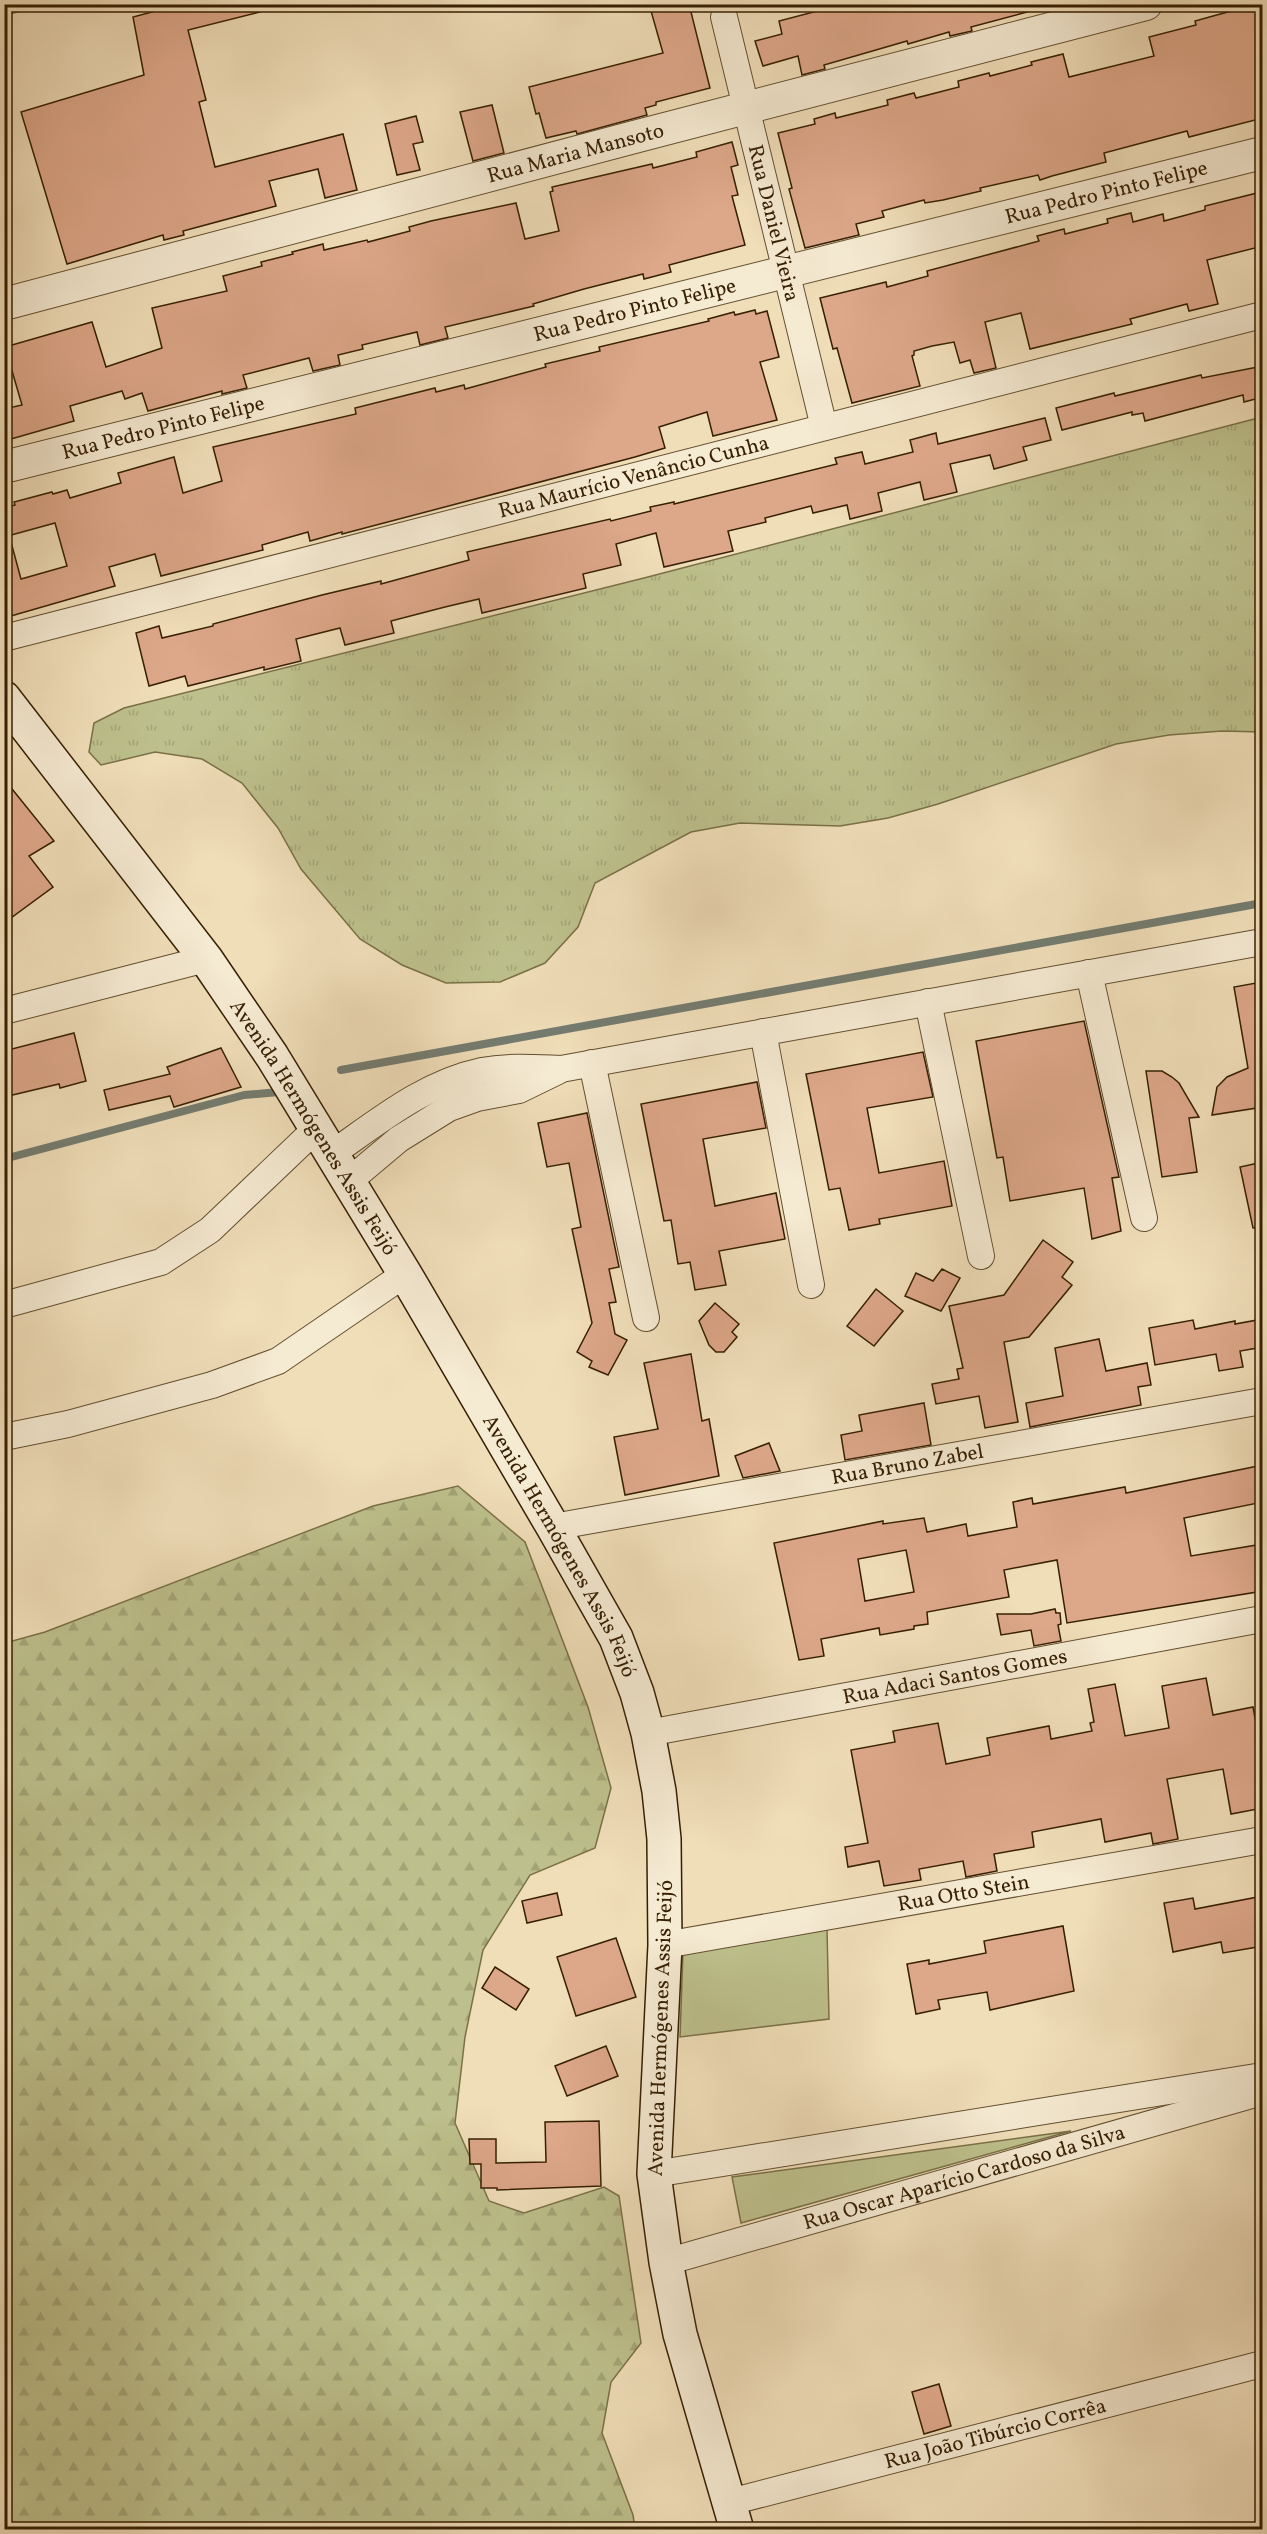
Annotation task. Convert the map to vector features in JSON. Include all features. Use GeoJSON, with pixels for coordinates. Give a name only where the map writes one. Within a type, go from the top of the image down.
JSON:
{"type":"FeatureCollection","features":[{"type":"Feature","properties":{"kind":"main road","name":"Avenida Hermógenes Assis Feijó"},"geometry":{"type":"LineString","coordinates":[[4,698],[206,959],[325,1141],[616,1638],[637,1693],[648,1733],[659,1791],[664,1839],[665,1945],[654,2174],[666,2262],[680,2334],[734,2516]]}},
{"type":"Feature","properties":{"kind":"street","name":"Rua Maria Mansoto"},"geometry":{"type":"LineString","coordinates":[[4,304],[1146,4]]}},
{"type":"Feature","properties":{"kind":"street","name":"Rua Daniel Vieira"},"geometry":{"type":"LineString","coordinates":[[724,17],[824,427]]}},
{"type":"Feature","properties":{"kind":"street","name":"Rua Pedro Pinto Felipe"},"geometry":{"type":"LineString","coordinates":[[4,467],[1263,153]]}},
{"type":"Feature","properties":{"kind":"street","name":"Rua Maurício Venâncio Cunha"},"geometry":{"type":"LineString","coordinates":[[4,638],[1263,315]]}},
{"type":"Feature","properties":{"kind":"street"},"geometry":{"type":"LineString","coordinates":[[4,1305],[161,1262],[210,1230],[325,1141],[408,1101],[481,1071],[513,1068],[561,1069],[1089,973],[1262,944]]}},
{"type":"Feature","properties":{"kind":"street"},"geometry":{"type":"LineString","coordinates":[[4,1011],[206,959]]}},
{"type":"Feature","properties":{"kind":"street"},"geometry":{"type":"LineString","coordinates":[[1089,973],[1144,1218]]}},
{"type":"Feature","properties":{"kind":"street"},"geometry":{"type":"LineString","coordinates":[[928,1002],[981,1256]]}},
{"type":"Feature","properties":{"kind":"street"},"geometry":{"type":"LineString","coordinates":[[763,1032],[811,1285]]}},
{"type":"Feature","properties":{"kind":"street"},"geometry":{"type":"LineString","coordinates":[[592,1063],[646,1318]]}},
{"type":"Feature","properties":{"kind":"street"},"geometry":{"type":"LineString","coordinates":[[349,1181],[399,1139],[449,1108],[477,1098],[519,1090],[561,1069]]}},
{"type":"Feature","properties":{"kind":"street"},"geometry":{"type":"LineString","coordinates":[[4,1437],[68,1424],[212,1385],[278,1362],[405,1275]]}},
{"type":"Feature","properties":{"kind":"street","name":"Rua Bruno Zabel"},"geometry":{"type":"LineString","coordinates":[[553,1527],[1263,1401]]}},
{"type":"Feature","properties":{"kind":"street","name":"Rua Adaci Santos Gomes"},"geometry":{"type":"LineString","coordinates":[[648,1733],[1263,1619]]}},
{"type":"Feature","properties":{"kind":"street","name":"Rua Otto Stein"},"geometry":{"type":"LineString","coordinates":[[665,1945],[1263,1840]]}},
{"type":"Feature","properties":{"kind":"street","name":"Rua Oscar Aparício Cardoso da Silva"},"geometry":{"type":"LineString","coordinates":[[654,2174],[1263,2076]]}},
{"type":"Feature","properties":{"kind":"street","name":"Rua Oscar Aparício Cardoso da Silva"},"geometry":{"type":"LineString","coordinates":[[666,2262],[1263,2092]]}},
{"type":"Feature","properties":{"kind":"street","name":"Rua João Tibúrcio Corrêa"},"geometry":{"type":"LineString","coordinates":[[734,2516],[1263,2364]]}},
{"type":"Feature","properties":{"kind":"green space"},"geometry":{"type":"Polygon","coordinates":[[[5,4],[46,4],[46,5],[5,15],[5,4]]]}},
{"type":"Feature","properties":{"kind":"green space"},"geometry":{"type":"Polygon","coordinates":[[[1262,417],[1262,732],[1222,731],[1169,735],[1116,744],[938,804],[888,818],[840,826],[740,823],[691,832],[595,883],[578,927],[545,963],[500,982],[446,983],[402,965],[360,939],[301,869],[278,828],[242,783],[202,759],[155,752],[101,765],[89,752],[94,723],[124,708],[644,578],[1262,417]]]}},
{"type":"Feature","properties":{"kind":"green space"},"geometry":{"type":"Polygon","coordinates":[[[458,1486],[525,1542],[588,1707],[611,1788],[595,1848],[530,1875],[483,1950],[465,2037],[455,2123],[489,2201],[524,2213],[604,2187],[619,2196],[641,2343],[611,2382],[602,2433],[633,2515],[635,2529],[5,2530],[5,1643],[45,1632],[373,1506],[458,1486]]]}},
{"type":"Feature","properties":{"kind":"green space"},"geometry":{"type":"Polygon","coordinates":[[[827,1929],[829,2019],[680,2037],[683,1952],[827,1929]]]}},
{"type":"Feature","properties":{"kind":"green space"},"geometry":{"type":"Polygon","coordinates":[[[1071,2131],[741,2223],[732,2177],[1071,2131]]]}},
{"type":"Feature","properties":{"kind":"building"},"geometry":{"type":"Polygon","coordinates":[[[182,4],[259,4],[260,12],[188,30],[206,100],[199,102],[215,167],[343,134],[357,190],[325,198],[318,169],[269,181],[276,206],[183,231],[184,235],[164,240],[163,235],[67,264],[21,112],[144,75],[133,17],[182,4]]]}},
{"type":"Feature","properties":{"kind":"building"},"geometry":{"type":"Polygon","coordinates":[[[649,4],[689,4],[710,88],[656,102],[656,105],[645,108],[647,115],[577,134],[576,131],[546,138],[539,113],[536,114],[529,87],[663,53],[649,4]]]}},
{"type":"Feature","properties":{"kind":"building"},"geometry":{"type":"Polygon","coordinates":[[[844,4],[1031,4],[1031,11],[971,27],[972,31],[950,36],[949,32],[908,44],[907,41],[824,65],[825,69],[802,75],[798,56],[763,66],[755,41],[782,34],[779,21],[844,4]]]}},
{"type":"Feature","properties":{"kind":"building"},"geometry":{"type":"Polygon","coordinates":[[[1263,5],[1263,118],[1189,137],[1187,131],[1104,153],[1106,162],[1040,180],[1038,175],[980,188],[981,191],[943,200],[925,203],[924,200],[882,211],[884,217],[856,224],[859,235],[805,248],[789,189],[792,188],[778,133],[815,124],[814,119],[835,113],[836,118],[888,105],[887,100],[914,93],[916,98],[959,87],[958,81],[989,73],[990,76],[1063,54],[1069,77],[1154,56],[1149,37],[1196,25],[1195,21],[1250,6],[1250,8],[1263,5]]]}},
{"type":"Feature","properties":{"kind":"building"},"geometry":{"type":"Polygon","coordinates":[[[492,105],[504,153],[473,161],[460,112],[492,105]]]}},
{"type":"Feature","properties":{"kind":"building"},"geometry":{"type":"Polygon","coordinates":[[[416,116],[423,142],[413,144],[420,170],[397,175],[385,124],[416,116]]]}},
{"type":"Feature","properties":{"kind":"building"},"geometry":{"type":"Polygon","coordinates":[[[732,142],[738,165],[731,167],[738,195],[732,196],[745,245],[669,265],[671,272],[644,279],[643,274],[533,304],[534,306],[445,327],[448,338],[420,345],[417,332],[362,345],[363,349],[338,355],[340,365],[313,371],[309,358],[243,375],[247,388],[222,394],[222,391],[148,411],[142,393],[125,399],[122,391],[70,406],[74,421],[4,441],[4,409],[22,405],[5,347],[92,322],[106,367],[162,348],[152,308],[227,291],[223,276],[262,266],[261,262],[323,244],[324,250],[367,240],[368,242],[410,231],[409,227],[431,221],[516,203],[525,239],[559,231],[550,192],[553,191],[552,187],[652,164],[653,168],[697,157],[696,152],[732,142]]]}},
{"type":"Feature","properties":{"kind":"building"},"geometry":{"type":"Polygon","coordinates":[[[1257,193],[1263,215],[1263,246],[1207,260],[1218,304],[1189,311],[1187,304],[1130,319],[1132,324],[1030,349],[1021,313],[985,322],[996,368],[974,373],[970,360],[960,363],[954,342],[932,346],[914,351],[912,356],[920,386],[852,403],[837,348],[833,349],[820,298],[886,282],[887,287],[928,276],[927,271],[1039,241],[1037,236],[1064,229],[1065,234],[1108,223],[1107,219],[1131,213],[1133,222],[1163,214],[1164,221],[1205,210],[1205,206],[1257,193]]]}},
{"type":"Feature","properties":{"kind":"building"},"geometry":{"type":"Polygon","coordinates":[[[755,310],[756,314],[767,311],[779,357],[760,362],[777,420],[713,436],[707,412],[659,427],[665,448],[635,457],[342,534],[342,532],[310,541],[308,532],[262,545],[263,550],[161,576],[155,554],[109,567],[115,586],[4,618],[4,543],[11,542],[21,579],[67,566],[55,523],[4,537],[4,508],[15,505],[14,502],[67,490],[70,498],[121,483],[118,473],[174,457],[183,493],[222,481],[213,447],[356,414],[355,408],[435,388],[436,392],[464,385],[465,389],[546,367],[545,364],[600,351],[599,347],[709,321],[708,319],[734,312],[735,315],[755,310]]]}},
{"type":"Feature","properties":{"kind":"building"},"geometry":{"type":"Polygon","coordinates":[[[1263,366],[1263,397],[1244,402],[1243,395],[1145,421],[1143,413],[1132,415],[1132,412],[1062,430],[1056,408],[1201,375],[1202,378],[1263,366]]]}},
{"type":"Feature","properties":{"kind":"building"},"geometry":{"type":"Polygon","coordinates":[[[1045,418],[1051,440],[1023,447],[1027,460],[994,469],[990,455],[950,464],[957,492],[924,500],[920,482],[878,493],[882,511],[850,519],[847,505],[813,513],[811,506],[765,518],[766,522],[728,531],[733,551],[664,567],[656,533],[616,544],[621,565],[583,574],[586,588],[482,613],[479,599],[445,607],[391,621],[394,633],[345,645],[340,628],[296,639],[301,661],[264,670],[264,667],[188,686],[185,676],[149,686],[136,633],[159,626],[162,638],[322,595],[381,581],[381,584],[469,560],[467,552],[610,519],[611,521],[651,511],[650,507],[674,502],[674,504],[837,464],[835,458],[862,452],[865,464],[913,452],[910,440],[936,433],[938,444],[1045,418]]]}},
{"type":"Feature","properties":{"kind":"building"},"geometry":{"type":"Polygon","coordinates":[[[4,779],[54,841],[29,856],[53,887],[4,923],[4,779]]]}},
{"type":"Feature","properties":{"kind":"building"},"geometry":{"type":"Polygon","coordinates":[[[1256,983],[1263,1023],[1263,1107],[1212,1115],[1217,1087],[1227,1077],[1248,1068],[1234,987],[1256,983]]]}},
{"type":"Feature","properties":{"kind":"building"},"geometry":{"type":"Polygon","coordinates":[[[1084,1021],[1119,1177],[1112,1178],[1121,1231],[1092,1239],[1084,1188],[1010,1201],[1003,1157],[997,1158],[976,1041],[1084,1021]]]}},
{"type":"Feature","properties":{"kind":"building"},"geometry":{"type":"Polygon","coordinates":[[[74,1033],[86,1081],[60,1088],[59,1084],[4,1097],[4,1051],[74,1033]]]}},
{"type":"Feature","properties":{"kind":"building"},"geometry":{"type":"Polygon","coordinates":[[[221,1048],[241,1087],[174,1107],[170,1096],[109,1110],[104,1090],[170,1074],[167,1067],[221,1048]]]}},
{"type":"Feature","properties":{"kind":"building"},"geometry":{"type":"Polygon","coordinates":[[[923,1052],[933,1097],[867,1108],[879,1173],[944,1161],[952,1206],[879,1219],[880,1224],[849,1230],[840,1188],[829,1190],[806,1074],[923,1052]]]}},
{"type":"Feature","properties":{"kind":"building"},"geometry":{"type":"Polygon","coordinates":[[[1146,1071],[1162,1071],[1179,1083],[1199,1117],[1189,1118],[1197,1172],[1162,1177],[1146,1071]]]}},
{"type":"Feature","properties":{"kind":"building"},"geometry":{"type":"Polygon","coordinates":[[[757,1082],[766,1128],[703,1139],[715,1206],[776,1193],[785,1239],[719,1251],[726,1285],[695,1290],[690,1262],[678,1264],[671,1220],[664,1221],[641,1104],[757,1082]]]}},
{"type":"Feature","properties":{"kind":"building"},"geometry":{"type":"Polygon","coordinates":[[[587,1113],[619,1267],[609,1269],[616,1302],[609,1303],[615,1334],[627,1340],[608,1375],[589,1367],[592,1361],[577,1352],[592,1323],[572,1229],[581,1227],[569,1163],[547,1167],[538,1123],[587,1113]]]}},
{"type":"Feature","properties":{"kind":"building"},"geometry":{"type":"Polygon","coordinates":[[[1263,1162],[1263,1227],[1253,1228],[1240,1167],[1263,1162]]]}},
{"type":"Feature","properties":{"kind":"building"},"geometry":{"type":"Polygon","coordinates":[[[1043,1240],[1073,1262],[1062,1277],[1072,1285],[1029,1337],[1004,1342],[1018,1422],[985,1428],[979,1396],[936,1404],[932,1384],[959,1379],[957,1369],[963,1368],[949,1306],[1004,1295],[1043,1240]]]}},
{"type":"Feature","properties":{"kind":"building"},"geometry":{"type":"Polygon","coordinates":[[[942,1269],[960,1278],[941,1311],[905,1296],[916,1273],[933,1281],[942,1269]]]}},
{"type":"Feature","properties":{"kind":"building"},"geometry":{"type":"Polygon","coordinates":[[[876,1289],[903,1311],[874,1346],[847,1326],[876,1289]]]}},
{"type":"Feature","properties":{"kind":"building"},"geometry":{"type":"Polygon","coordinates":[[[715,1303],[739,1324],[732,1332],[737,1337],[724,1352],[716,1352],[709,1345],[699,1321],[715,1303]]]}},
{"type":"Feature","properties":{"kind":"building"},"geometry":{"type":"Polygon","coordinates":[[[1263,1319],[1263,1347],[1240,1351],[1243,1367],[1219,1371],[1216,1354],[1155,1365],[1149,1328],[1193,1320],[1195,1329],[1235,1321],[1235,1324],[1263,1319]]]}},
{"type":"Feature","properties":{"kind":"building"},"geometry":{"type":"Polygon","coordinates":[[[1099,1339],[1106,1371],[1147,1363],[1151,1385],[1138,1387],[1141,1405],[1030,1427],[1026,1403],[1063,1396],[1055,1348],[1099,1339]]]}},
{"type":"Feature","properties":{"kind":"building"},"geometry":{"type":"Polygon","coordinates":[[[691,1354],[702,1421],[709,1419],[719,1476],[625,1495],[614,1437],[658,1429],[644,1363],[691,1354]]]}},
{"type":"Feature","properties":{"kind":"building"},"geometry":{"type":"Polygon","coordinates":[[[924,1403],[931,1445],[845,1460],[841,1435],[862,1431],[859,1415],[924,1403]]]}},
{"type":"Feature","properties":{"kind":"building"},"geometry":{"type":"Polygon","coordinates":[[[769,1443],[780,1471],[743,1478],[735,1456],[769,1443]]]}},
{"type":"Feature","properties":{"kind":"building"},"geometry":{"type":"Polygon","coordinates":[[[1263,1465],[1263,1502],[1184,1518],[1191,1556],[1263,1544],[1263,1591],[1067,1623],[1057,1560],[1004,1570],[1009,1597],[927,1612],[928,1624],[914,1626],[914,1629],[880,1635],[879,1628],[821,1639],[824,1656],[799,1660],[774,1543],[883,1521],[883,1524],[924,1518],[927,1532],[966,1524],[968,1536],[1017,1527],[1013,1502],[1032,1498],[1033,1504],[1125,1487],[1126,1493],[1263,1465]],[[906,1550],[858,1559],[865,1601],[914,1592],[906,1550]]]}},
{"type":"Feature","properties":{"kind":"building"},"geometry":{"type":"Polygon","coordinates":[[[1055,1609],[1056,1613],[1060,1613],[1061,1624],[1058,1625],[1061,1641],[1034,1646],[1031,1630],[1001,1635],[997,1614],[1031,1614],[1055,1609]]]}},
{"type":"Feature","properties":{"kind":"building"},"geometry":{"type":"Polygon","coordinates":[[[1206,1678],[1213,1715],[1253,1707],[1256,1723],[1260,1722],[1263,1808],[1231,1814],[1223,1769],[1167,1779],[1178,1839],[1153,1844],[1151,1833],[1105,1842],[1101,1819],[1032,1832],[1034,1847],[994,1854],[997,1871],[966,1877],[963,1861],[919,1869],[921,1880],[884,1886],[879,1861],[848,1867],[845,1847],[868,1843],[851,1750],[895,1742],[893,1731],[938,1723],[946,1764],[990,1755],[987,1738],[1049,1726],[1051,1739],[1092,1731],[1090,1723],[1094,1722],[1088,1689],[1115,1684],[1125,1736],[1169,1728],[1162,1686],[1206,1678]]]}},
{"type":"Feature","properties":{"kind":"building"},"geometry":{"type":"Polygon","coordinates":[[[557,1893],[562,1915],[527,1923],[522,1901],[557,1893]]]}},
{"type":"Feature","properties":{"kind":"building"},"geometry":{"type":"Polygon","coordinates":[[[1263,1896],[1263,1946],[1223,1953],[1221,1942],[1173,1952],[1164,1903],[1193,1898],[1195,1909],[1263,1896]]]}},
{"type":"Feature","properties":{"kind":"building"},"geometry":{"type":"Polygon","coordinates":[[[1063,1926],[1074,1991],[990,2010],[987,1992],[938,2000],[940,2009],[916,2014],[907,1964],[929,1960],[929,1964],[986,1953],[984,1941],[1063,1926]]]}},
{"type":"Feature","properties":{"kind":"building"},"geometry":{"type":"Polygon","coordinates":[[[616,1938],[636,1997],[576,2016],[557,1957],[616,1938]]]}},
{"type":"Feature","properties":{"kind":"building"},"geometry":{"type":"Polygon","coordinates":[[[495,1967],[529,1989],[516,2010],[482,1988],[495,1967]]]}},
{"type":"Feature","properties":{"kind":"building"},"geometry":{"type":"Polygon","coordinates":[[[606,2046],[618,2076],[567,2096],[555,2066],[606,2046]]]}},
{"type":"Feature","properties":{"kind":"building"},"geometry":{"type":"Polygon","coordinates":[[[599,2121],[601,2186],[497,2190],[497,2188],[481,2188],[481,2164],[470,2164],[469,2139],[496,2139],[496,2163],[546,2162],[545,2122],[599,2121]]]}},
{"type":"Feature","properties":{"kind":"building"},"geometry":{"type":"Polygon","coordinates":[[[939,2384],[951,2426],[924,2434],[912,2392],[939,2384]]]}},
{"type":"Feature","properties":{"kind":"waterway"},"geometry":{"type":"LineString","coordinates":[[341,1070],[1262,903]]}},
{"type":"Feature","properties":{"kind":"waterway"},"geometry":{"type":"LineString","coordinates":[[4,1159],[244,1095],[279,1092]]}}]}
